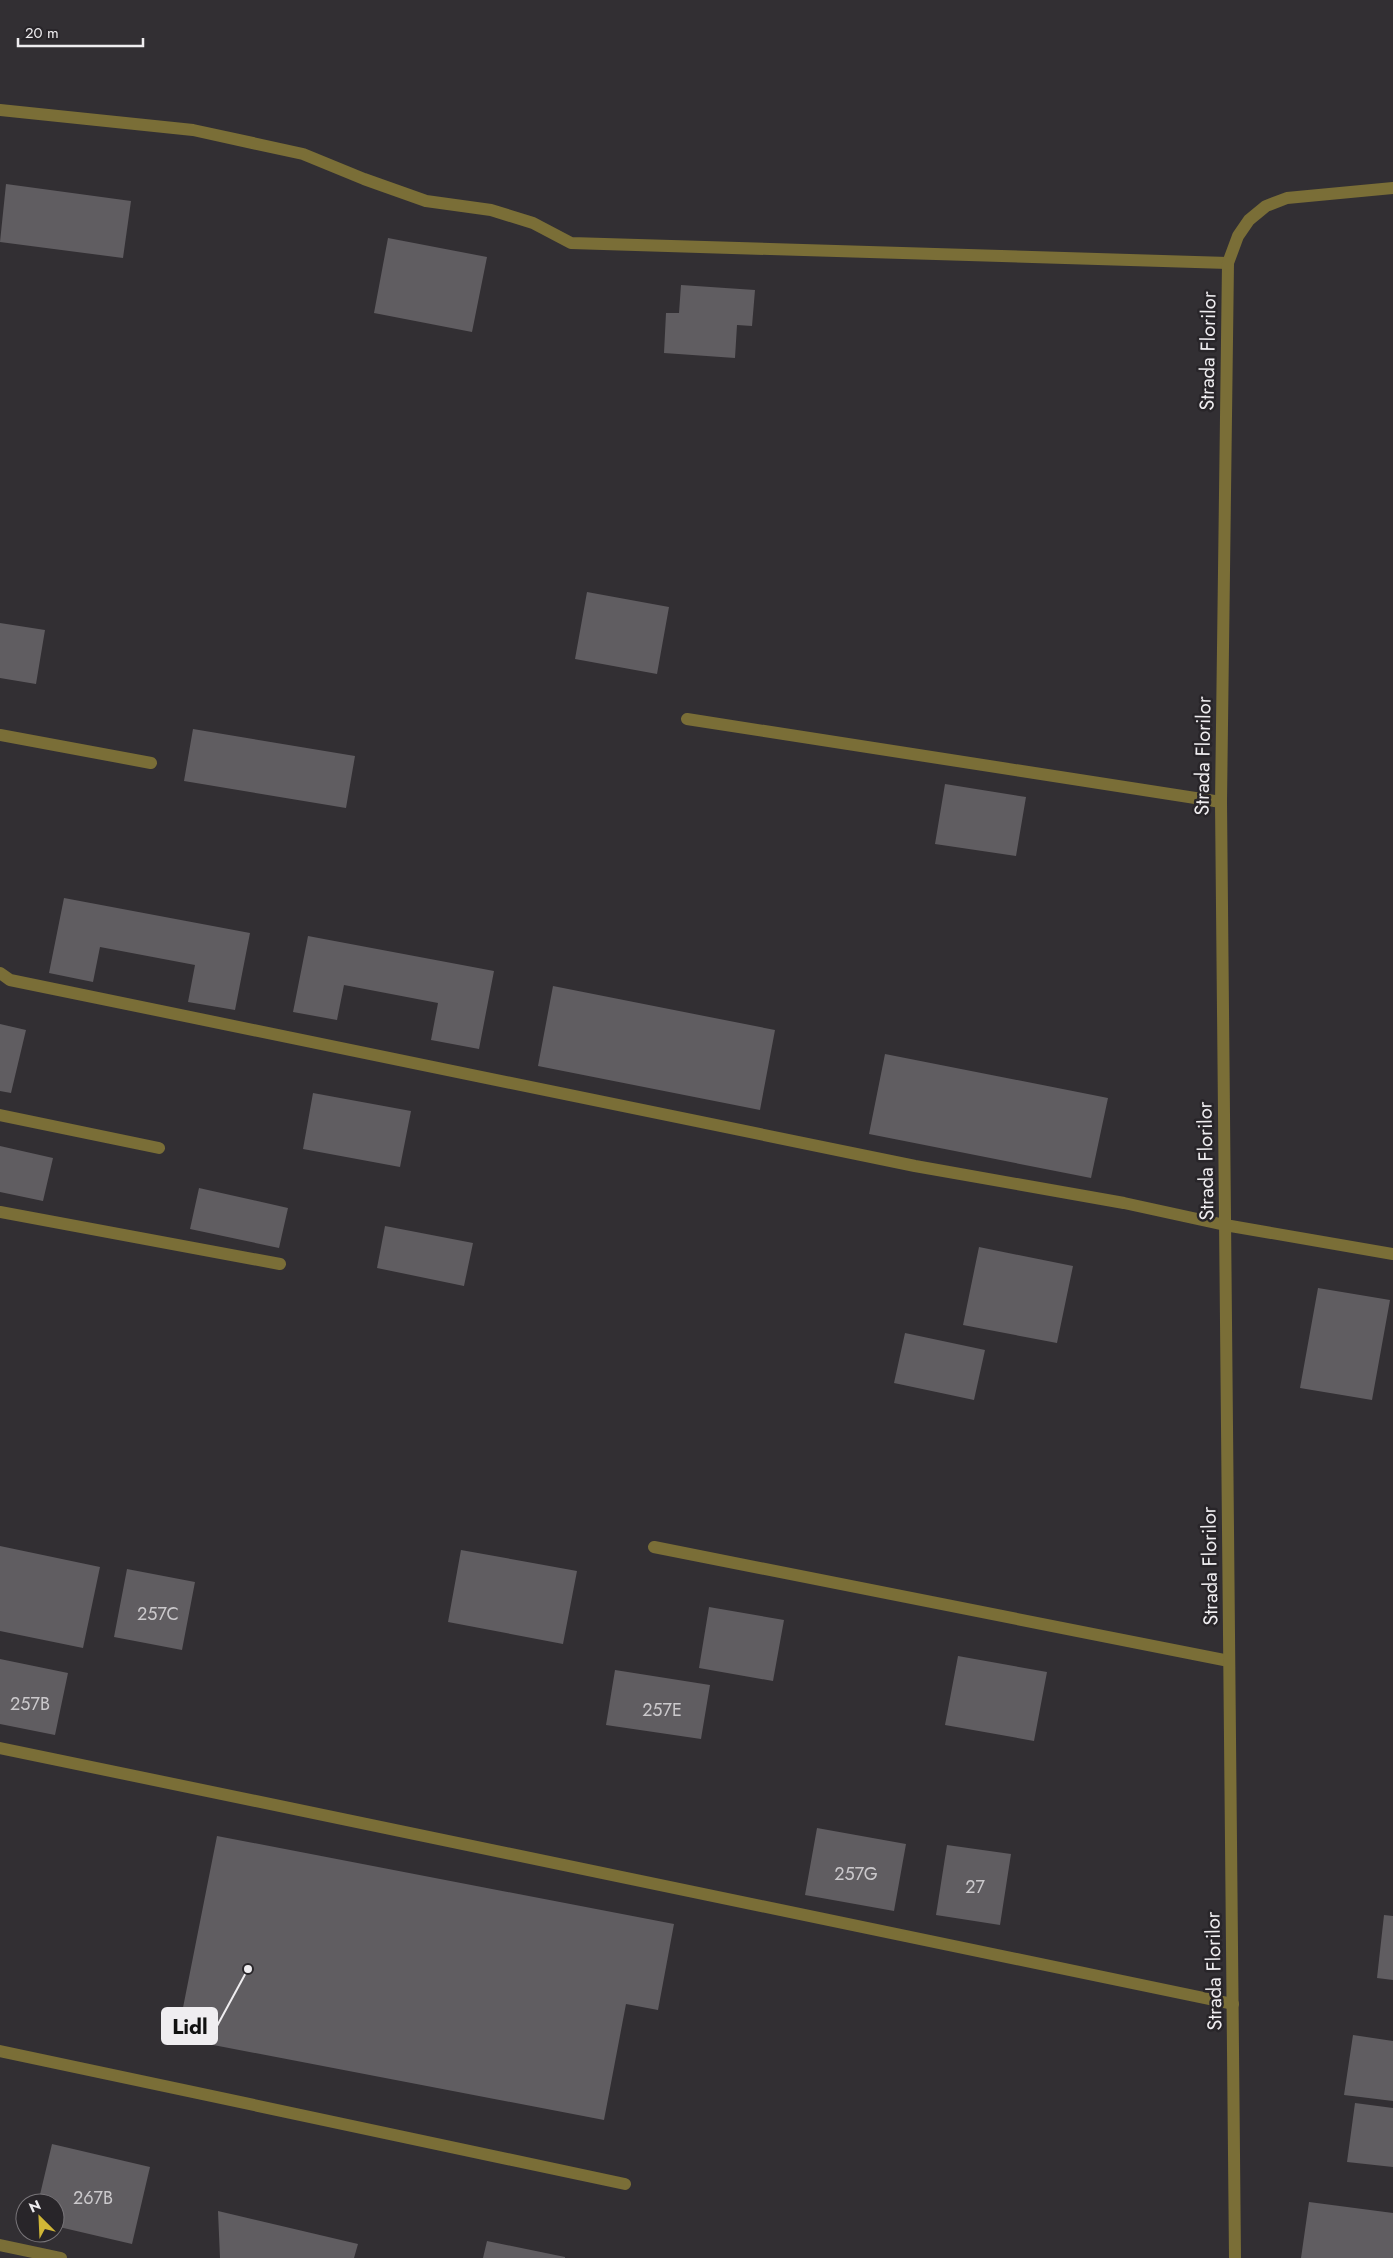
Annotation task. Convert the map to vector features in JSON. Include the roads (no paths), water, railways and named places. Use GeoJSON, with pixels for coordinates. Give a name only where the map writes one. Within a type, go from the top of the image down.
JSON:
{"type":"FeatureCollection","features":[{"type":"Feature","properties":{"kind":"street"},"geometry":{"type":"LineString","coordinates":[[0,110],[193,130],[303,154],[364,179],[426,201],[491,210],[533,223],[571,243],[1228,263]]}},
{"type":"Feature","properties":{"kind":"street","name":"Strada Florilor"},"geometry":{"type":"LineString","coordinates":[[1235,2258],[1221,802],[1228,263],[1238,236],[1249,220],[1266,206],[1287,198],[1393,188]]}},
{"type":"Feature","properties":{"kind":"street"},"geometry":{"type":"LineString","coordinates":[[686,719],[1221,802]]}},
{"type":"Feature","properties":{"kind":"street"},"geometry":{"type":"LineString","coordinates":[[0,736],[151,763]]}},
{"type":"Feature","properties":{"kind":"street"},"geometry":{"type":"LineString","coordinates":[[0,973],[10,980],[915,1166],[1124,1203],[1225,1225],[1393,1254]]}},
{"type":"Feature","properties":{"kind":"street"},"geometry":{"type":"LineString","coordinates":[[0,1115],[159,1148]]}},
{"type":"Feature","properties":{"kind":"street"},"geometry":{"type":"LineString","coordinates":[[0,1212],[280,1264]]}},
{"type":"Feature","properties":{"kind":"street"},"geometry":{"type":"LineString","coordinates":[[654,1547],[1229,1660]]}},
{"type":"Feature","properties":{"kind":"street"},"geometry":{"type":"LineString","coordinates":[[0,1748],[1233,2004]]}},
{"type":"Feature","properties":{"kind":"street"},"geometry":{"type":"LineString","coordinates":[[0,2051],[625,2184]]}},
{"type":"Feature","properties":{"kind":"street"},"geometry":{"type":"LineString","coordinates":[[0,2245],[61,2258]]}},
{"type":"Feature","properties":{"kind":"place","name":"Lidl"},"geometry":{"type":"Point","coordinates":[248,1969]}}]}
